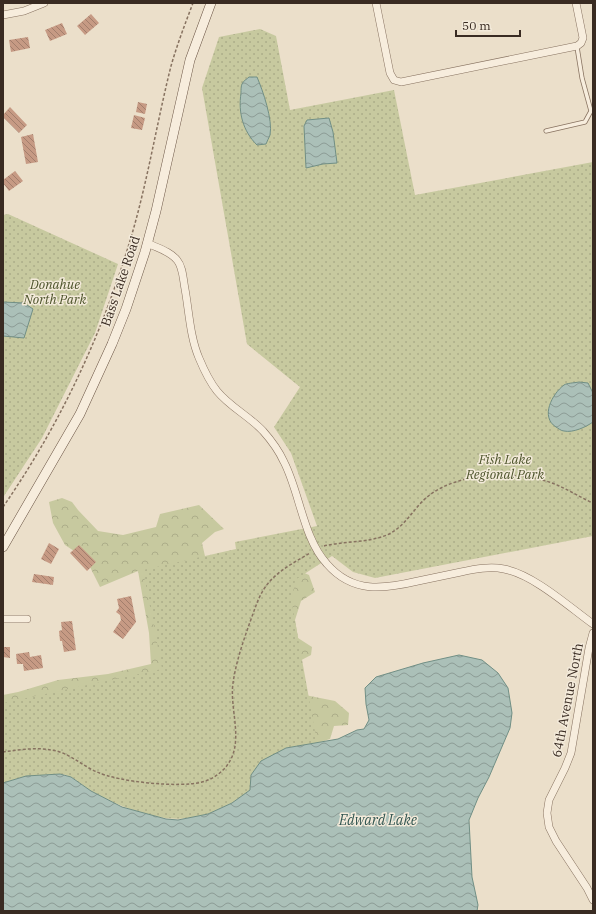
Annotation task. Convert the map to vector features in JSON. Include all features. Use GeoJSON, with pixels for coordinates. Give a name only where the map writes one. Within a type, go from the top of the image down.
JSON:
{"type":"FeatureCollection","features":[{"type":"Feature","properties":{"kind":"main road","name":"Bass Lake Road"},"geometry":{"type":"LineString","coordinates":[[3,547],[80,414],[126,309],[147,243],[164,179],[188,68],[211,3]]}},
{"type":"Feature","properties":{"kind":"street"},"geometry":{"type":"LineString","coordinates":[[3,15],[24,11],[44,3]]}},
{"type":"Feature","properties":{"kind":"street"},"geometry":{"type":"LineString","coordinates":[[376,3],[390,73],[394,80],[401,82],[579,44],[583,38],[576,3]]}},
{"type":"Feature","properties":{"kind":"street"},"geometry":{"type":"LineString","coordinates":[[147,243],[171,254],[180,264],[193,337],[198,356],[206,374],[218,391],[262,430],[274,445],[292,479],[316,549],[327,565],[335,573],[361,586],[375,588],[390,587],[476,569],[492,567],[504,569],[518,573],[534,582],[593,624]]}},
{"type":"Feature","properties":{"kind":"street"},"geometry":{"type":"LineString","coordinates":[[3,619],[27,619]]}},
{"type":"Feature","properties":{"kind":"street","name":"64th Avenue North"},"geometry":{"type":"LineString","coordinates":[[593,633],[589,648],[571,753],[549,800],[547,813],[549,827],[556,841],[587,888],[593,900]]}},
{"type":"Feature","properties":{"kind":"lane"},"geometry":{"type":"LineString","coordinates":[[546,131],[585,122],[591,111],[582,78],[579,44]]}},
{"type":"Feature","properties":{"kind":"path"},"geometry":{"type":"LineString","coordinates":[[3,507],[32,465],[63,407],[108,308],[132,234],[150,166],[171,67],[193,3]]}},
{"type":"Feature","properties":{"kind":"path"},"geometry":{"type":"LineString","coordinates":[[321,547],[386,536],[403,525],[419,504],[437,490],[451,484],[476,478],[501,476],[537,479],[566,489],[593,502]]}},
{"type":"Feature","properties":{"kind":"path"},"geometry":{"type":"LineString","coordinates":[[3,752],[37,749],[52,750],[66,755],[100,774],[148,782],[188,784],[202,782],[215,776],[229,764],[234,749],[236,731],[232,692],[233,682],[239,655],[258,600],[266,586],[276,576],[311,552]]}},
{"type":"Feature","properties":{"kind":"green space","name":"Fish Lake Regional Park"},"geometry":{"type":"Polygon","coordinates":[[[260,29],[276,36],[290,110],[394,90],[415,195],[593,162],[593,536],[375,578],[353,572],[332,556],[295,580],[292,604],[317,743],[286,748],[251,775],[250,790],[219,810],[193,818],[178,819],[150,815],[121,806],[94,793],[74,779],[60,774],[24,777],[3,783],[3,703],[162,669],[143,570],[236,549],[235,542],[317,526],[291,453],[274,427],[300,387],[247,344],[202,88],[219,37],[260,29]]]}},
{"type":"Feature","properties":{"kind":"green space","name":"Donahue North Park"},"geometry":{"type":"Polygon","coordinates":[[[8,214],[118,264],[95,333],[42,438],[4,496],[3,215],[8,214]]]}},
{"type":"Feature","properties":{"kind":"green space"},"geometry":{"type":"Polygon","coordinates":[[[62,498],[72,502],[98,531],[123,535],[156,527],[160,514],[199,505],[224,529],[215,532],[202,543],[207,565],[293,568],[309,575],[315,592],[301,601],[295,620],[298,638],[312,647],[311,655],[292,665],[305,695],[335,701],[349,713],[348,725],[334,726],[330,739],[317,743],[286,748],[60,774],[26,776],[3,783],[3,695],[58,680],[108,674],[151,664],[149,633],[138,571],[100,587],[86,559],[65,545],[53,523],[49,502],[62,498]]]}},
{"type":"Feature","properties":{"kind":"water"},"geometry":{"type":"Polygon","coordinates":[[[249,77],[257,77],[267,106],[271,129],[266,144],[257,145],[252,140],[245,128],[241,115],[241,87],[243,82],[249,77]]]}},
{"type":"Feature","properties":{"kind":"water"},"geometry":{"type":"Polygon","coordinates":[[[329,118],[333,132],[337,163],[323,164],[306,168],[304,126],[307,120],[329,118]]]}},
{"type":"Feature","properties":{"kind":"water"},"geometry":{"type":"Polygon","coordinates":[[[3,302],[24,303],[33,309],[24,338],[3,336],[3,302]]]}},
{"type":"Feature","properties":{"kind":"water"},"geometry":{"type":"Polygon","coordinates":[[[579,382],[588,383],[593,393],[593,422],[583,428],[562,431],[551,423],[549,417],[548,412],[552,400],[555,394],[564,385],[579,382]]]}},
{"type":"Feature","properties":{"kind":"water","name":"Edward Lake"},"geometry":{"type":"Polygon","coordinates":[[[459,655],[482,660],[498,673],[508,688],[512,713],[510,728],[469,820],[472,877],[478,905],[477,911],[3,911],[3,783],[26,776],[60,774],[71,777],[91,791],[122,807],[166,819],[178,820],[208,814],[232,803],[250,790],[251,775],[261,761],[286,748],[338,739],[357,730],[364,729],[369,720],[365,688],[376,677],[423,663],[459,655]]]}},
{"type":"Feature","properties":{"kind":"building"},"geometry":{"type":"Polygon","coordinates":[[[91,14],[99,23],[85,35],[77,26],[91,14]]]}},
{"type":"Feature","properties":{"kind":"building"},"geometry":{"type":"Polygon","coordinates":[[[62,23],[67,34],[50,41],[45,30],[62,23]]]}},
{"type":"Feature","properties":{"kind":"building"},"geometry":{"type":"Polygon","coordinates":[[[28,37],[30,48],[11,52],[9,40],[28,37]]]}},
{"type":"Feature","properties":{"kind":"building"},"geometry":{"type":"Polygon","coordinates":[[[138,102],[147,104],[145,114],[136,112],[138,102]]]}},
{"type":"Feature","properties":{"kind":"building"},"geometry":{"type":"Polygon","coordinates":[[[10,107],[27,125],[19,133],[3,117],[10,107]]]}},
{"type":"Feature","properties":{"kind":"building"},"geometry":{"type":"Polygon","coordinates":[[[134,115],[145,118],[142,130],[131,128],[134,115]]]}},
{"type":"Feature","properties":{"kind":"building"},"geometry":{"type":"Polygon","coordinates":[[[33,134],[38,162],[26,164],[21,137],[33,134]]]}},
{"type":"Feature","properties":{"kind":"building"},"geometry":{"type":"Polygon","coordinates":[[[15,171],[23,181],[9,191],[3,183],[3,180],[15,171]]]}},
{"type":"Feature","properties":{"kind":"building"},"geometry":{"type":"Polygon","coordinates":[[[49,543],[59,549],[51,564],[41,559],[49,543]]]}},
{"type":"Feature","properties":{"kind":"building"},"geometry":{"type":"Polygon","coordinates":[[[79,545],[96,562],[87,571],[70,553],[79,545]]]}},
{"type":"Feature","properties":{"kind":"building"},"geometry":{"type":"Polygon","coordinates":[[[34,574],[54,577],[53,585],[32,582],[34,574]]]}},
{"type":"Feature","properties":{"kind":"building"},"geometry":{"type":"Polygon","coordinates":[[[131,596],[136,622],[123,639],[113,632],[121,620],[120,615],[116,612],[119,608],[117,599],[131,596]]]}},
{"type":"Feature","properties":{"kind":"building"},"geometry":{"type":"Polygon","coordinates":[[[72,621],[76,650],[64,652],[62,641],[60,641],[59,631],[62,630],[61,622],[72,621]]]}},
{"type":"Feature","properties":{"kind":"building"},"geometry":{"type":"Polygon","coordinates":[[[3,647],[10,647],[10,658],[3,657],[3,647]]]}},
{"type":"Feature","properties":{"kind":"building"},"geometry":{"type":"Polygon","coordinates":[[[29,652],[30,657],[41,655],[43,668],[24,671],[23,664],[17,664],[16,654],[29,652]]]}}]}
